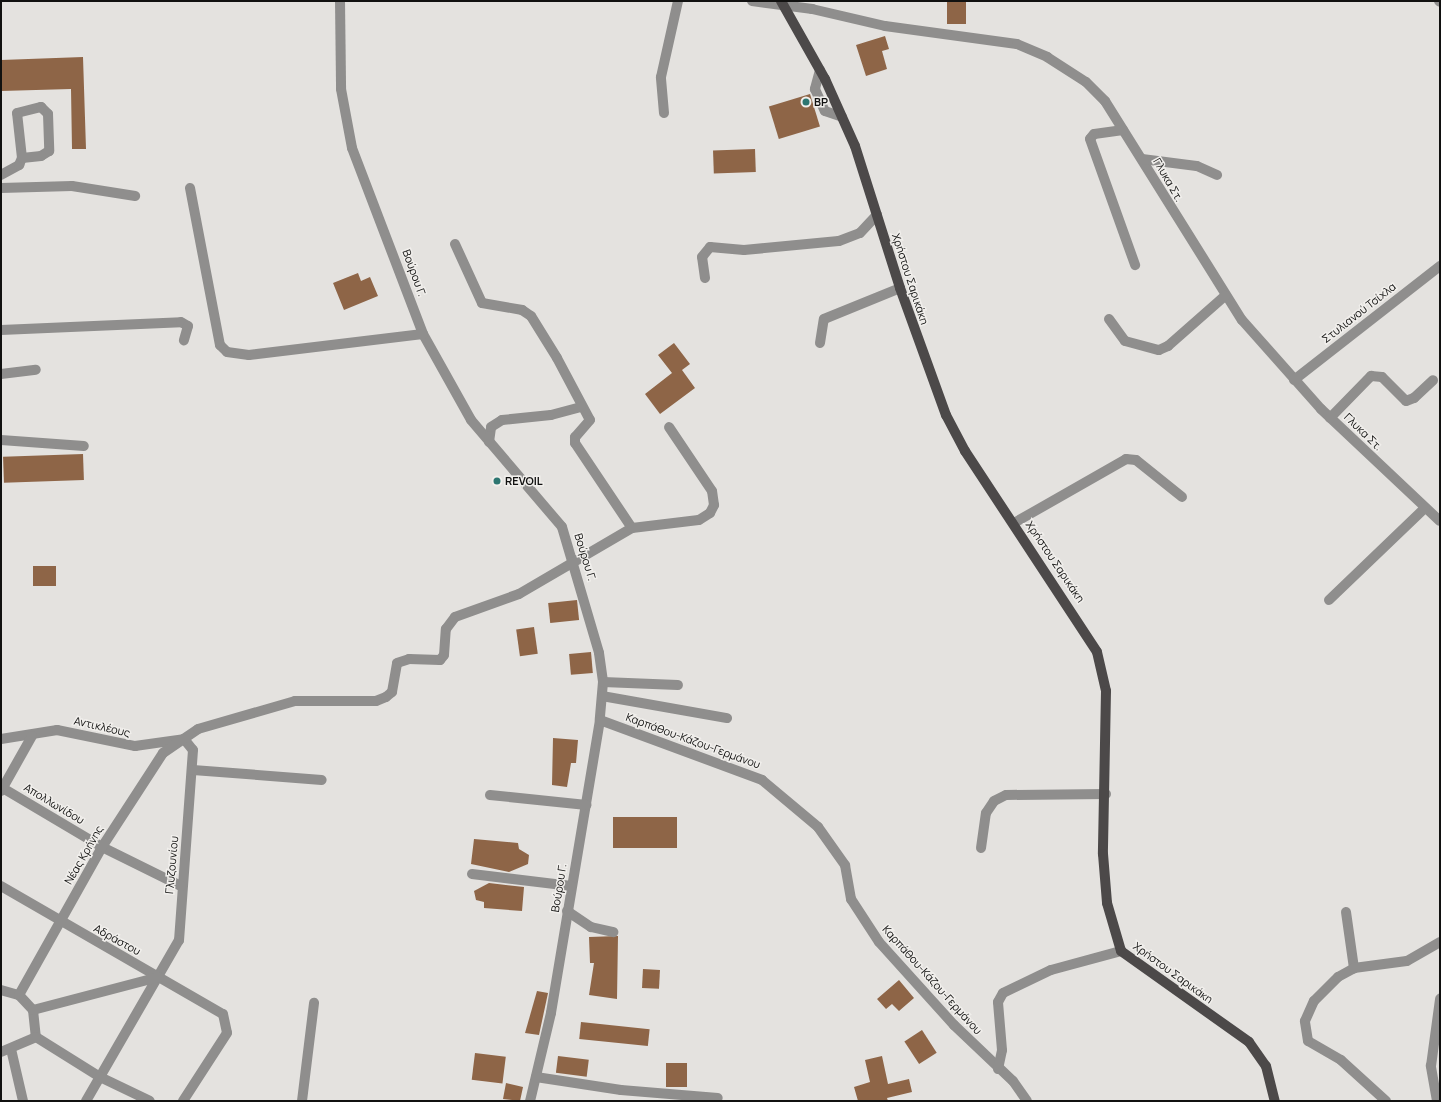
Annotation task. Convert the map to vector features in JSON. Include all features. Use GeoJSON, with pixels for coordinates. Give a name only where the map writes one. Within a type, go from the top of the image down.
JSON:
{"type":"FeatureCollection","features":[{"type":"Feature","properties":{"kind":"main road","name":"Χρήστου Σαρικάκη"},"geometry":{"type":"LineString","coordinates":[[782,4],[820,70],[842,117],[877,215],[900,288],[946,415],[965,451],[1014,523],[1097,652],[1106,691],[1106,794],[1103,854],[1107,902],[1121,951],[1249,1042],[1266,1066],[1275,1101]]}},
{"type":"Feature","properties":{"kind":"street","name":"Βούρου Γ."},"geometry":{"type":"LineString","coordinates":[[340,1],[341,89],[352,148],[423,334],[455,396],[489,442],[555,517],[568,539],[603,682],[600,720],[571,886],[551,1013],[530,1101]]}},
{"type":"Feature","properties":{"kind":"street"},"geometry":{"type":"LineString","coordinates":[[664,113],[661,77],[678,1]]}},
{"type":"Feature","properties":{"kind":"street","name":"Γλυκα Στ."},"geometry":{"type":"LineString","coordinates":[[752,1],[782,4],[1026,47],[1086,82],[1105,101],[1225,296],[1256,338],[1330,418],[1440,521]]}},
{"type":"Feature","properties":{"kind":"street"},"geometry":{"type":"LineString","coordinates":[[1,175],[19,165],[22,158],[17,113],[41,107],[48,114],[50,151],[41,156],[22,158]]}},
{"type":"Feature","properties":{"kind":"street"},"geometry":{"type":"LineString","coordinates":[[1123,130],[1091,135],[1090,139],[1135,264]]}},
{"type":"Feature","properties":{"kind":"street"},"geometry":{"type":"LineString","coordinates":[[1142,159],[1197,166],[1217,175]]}},
{"type":"Feature","properties":{"kind":"street"},"geometry":{"type":"LineString","coordinates":[[1,188],[72,186],[135,196]]}},
{"type":"Feature","properties":{"kind":"street"},"geometry":{"type":"LineString","coordinates":[[190,188],[220,345],[227,352],[249,355],[423,334]]}},
{"type":"Feature","properties":{"kind":"street"},"geometry":{"type":"LineString","coordinates":[[705,278],[702,257],[710,247],[744,250],[839,242],[860,233],[877,215]]}},
{"type":"Feature","properties":{"kind":"street"},"geometry":{"type":"LineString","coordinates":[[455,244],[482,302],[513,306],[530,316],[557,358],[590,423],[576,437],[575,444],[632,528]]}},
{"type":"Feature","properties":{"kind":"street","name":"Στυλιανού Τσίχλα"},"geometry":{"type":"LineString","coordinates":[[1294,380],[1440,266]]}},
{"type":"Feature","properties":{"kind":"street"},"geometry":{"type":"LineString","coordinates":[[820,343],[824,319],[900,288]]}},
{"type":"Feature","properties":{"kind":"street"},"geometry":{"type":"LineString","coordinates":[[1109,319],[1125,341],[1159,350],[1168,346],[1225,296]]}},
{"type":"Feature","properties":{"kind":"street"},"geometry":{"type":"LineString","coordinates":[[1,330],[181,322],[188,326],[184,340]]}},
{"type":"Feature","properties":{"kind":"street"},"geometry":{"type":"LineString","coordinates":[[1,374],[36,370]]}},
{"type":"Feature","properties":{"kind":"street"},"geometry":{"type":"LineString","coordinates":[[1330,418],[1371,376],[1382,377],[1406,401],[1414,398],[1434,380]]}},
{"type":"Feature","properties":{"kind":"street"},"geometry":{"type":"LineString","coordinates":[[489,442],[491,427],[502,420],[551,416],[581,407]]}},
{"type":"Feature","properties":{"kind":"street"},"geometry":{"type":"LineString","coordinates":[[574,562],[632,528],[699,520],[714,505],[712,491],[669,427]]}},
{"type":"Feature","properties":{"kind":"street"},"geometry":{"type":"LineString","coordinates":[[1,440],[84,446]]}},
{"type":"Feature","properties":{"kind":"street"},"geometry":{"type":"LineString","coordinates":[[1014,523],[1126,459],[1136,460],[1182,497]]}},
{"type":"Feature","properties":{"kind":"street"},"geometry":{"type":"LineString","coordinates":[[1329,600],[1425,508]]}},
{"type":"Feature","properties":{"kind":"street","name":"Νέας Κρήνης"},"geometry":{"type":"LineString","coordinates":[[19,995],[102,847],[153,764],[184,739],[198,729],[295,701],[376,701],[386,697],[392,692],[397,663],[409,659],[440,660],[444,655],[446,629],[455,617],[519,594],[574,562]]}},
{"type":"Feature","properties":{"kind":"street"},"geometry":{"type":"LineString","coordinates":[[603,682],[678,685]]}},
{"type":"Feature","properties":{"kind":"street"},"geometry":{"type":"LineString","coordinates":[[602,696],[726,718]]}},
{"type":"Feature","properties":{"kind":"street","name":"Καρπάθου-Κάζου-Γερμάνου"},"geometry":{"type":"LineString","coordinates":[[600,720],[762,780],[818,826],[842,859],[851,899],[880,942],[1027,1101]]}},
{"type":"Feature","properties":{"kind":"street","name":"Αντικλέους"},"geometry":{"type":"LineString","coordinates":[[1,738],[71,731],[135,746],[184,739]]}},
{"type":"Feature","properties":{"kind":"street"},"geometry":{"type":"LineString","coordinates":[[2,789],[32,736]]}},
{"type":"Feature","properties":{"kind":"street","name":"Γλυζουνίου"},"geometry":{"type":"LineString","coordinates":[[86,1101],[179,940],[181,886],[193,770],[193,750],[184,739]]}},
{"type":"Feature","properties":{"kind":"street"},"geometry":{"type":"LineString","coordinates":[[193,770],[322,780]]}},
{"type":"Feature","properties":{"kind":"street","name":"Απολλωνίδου"},"geometry":{"type":"LineString","coordinates":[[2,789],[102,847],[181,886]]}},
{"type":"Feature","properties":{"kind":"street"},"geometry":{"type":"LineString","coordinates":[[490,794],[586,805]]}},
{"type":"Feature","properties":{"kind":"street"},"geometry":{"type":"LineString","coordinates":[[981,848],[986,813],[994,801],[1006,795],[1106,794]]}},
{"type":"Feature","properties":{"kind":"street"},"geometry":{"type":"LineString","coordinates":[[472,874],[571,886]]}},
{"type":"Feature","properties":{"kind":"street","name":"Αδράστου"},"geometry":{"type":"LineString","coordinates":[[1,886],[61,922],[223,1014],[227,1033],[183,1101]]}},
{"type":"Feature","properties":{"kind":"street"},"geometry":{"type":"LineString","coordinates":[[567,912],[591,927],[613,932]]}},
{"type":"Feature","properties":{"kind":"street"},"geometry":{"type":"LineString","coordinates":[[1346,912],[1354,968]]}},
{"type":"Feature","properties":{"kind":"street"},"geometry":{"type":"LineString","coordinates":[[1386,1101],[1341,1060],[1308,1041],[1305,1021],[1320,993],[1354,968],[1407,961],[1440,942]]}},
{"type":"Feature","properties":{"kind":"street"},"geometry":{"type":"LineString","coordinates":[[998,1069],[1002,1050],[998,1002],[1003,992],[1051,970],[1121,951]]}},
{"type":"Feature","properties":{"kind":"street"},"geometry":{"type":"LineString","coordinates":[[33,1010],[159,977]]}},
{"type":"Feature","properties":{"kind":"street"},"geometry":{"type":"LineString","coordinates":[[1,990],[19,995],[33,1010],[36,1037]]}},
{"type":"Feature","properties":{"kind":"street"},"geometry":{"type":"LineString","coordinates":[[1437,1101],[1431,1066],[1440,999]]}},
{"type":"Feature","properties":{"kind":"street"},"geometry":{"type":"LineString","coordinates":[[302,1101],[314,1003]]}},
{"type":"Feature","properties":{"kind":"street"},"geometry":{"type":"LineString","coordinates":[[36,1037],[100,1077],[150,1101]]}},
{"type":"Feature","properties":{"kind":"street"},"geometry":{"type":"LineString","coordinates":[[1,1052],[36,1037]]}},
{"type":"Feature","properties":{"kind":"street"},"geometry":{"type":"LineString","coordinates":[[11,1049],[23,1101]]}},
{"type":"Feature","properties":{"kind":"street"},"geometry":{"type":"LineString","coordinates":[[536,1077],[621,1090],[718,1098]]}},
{"type":"Feature","properties":{"kind":"building"},"geometry":{"type":"Polygon","coordinates":[[[947,1],[966,1],[966,24],[947,24],[947,1]]]}},
{"type":"Feature","properties":{"kind":"building"},"geometry":{"type":"Polygon","coordinates":[[[885,36],[889,49],[882,51],[887,69],[866,76],[856,45],[885,36]]]}},
{"type":"Feature","properties":{"kind":"building"},"geometry":{"type":"Polygon","coordinates":[[[83,57],[86,149],[72,149],[71,89],[1,91],[1,60],[83,57]]]}},
{"type":"Feature","properties":{"kind":"building"},"geometry":{"type":"Polygon","coordinates":[[[810,94],[820,127],[779,139],[769,107],[810,94]]]}},
{"type":"Feature","properties":{"kind":"building"},"geometry":{"type":"Polygon","coordinates":[[[755,149],[756,172],[714,173],[713,150],[755,149]]]}},
{"type":"Feature","properties":{"kind":"building"},"geometry":{"type":"Polygon","coordinates":[[[358,273],[361,281],[370,277],[378,296],[344,310],[333,283],[358,273]]]}},
{"type":"Feature","properties":{"kind":"building"},"geometry":{"type":"Polygon","coordinates":[[[674,343],[690,364],[682,370],[695,388],[660,414],[645,394],[672,373],[658,355],[674,343]]]}},
{"type":"Feature","properties":{"kind":"building"},"geometry":{"type":"Polygon","coordinates":[[[83,454],[84,480],[4,483],[3,457],[83,454]]]}},
{"type":"Feature","properties":{"kind":"building"},"geometry":{"type":"Polygon","coordinates":[[[33,566],[56,566],[56,586],[33,586],[33,566]]]}},
{"type":"Feature","properties":{"kind":"building"},"geometry":{"type":"Polygon","coordinates":[[[577,600],[579,620],[550,623],[548,603],[577,600]]]}},
{"type":"Feature","properties":{"kind":"building"},"geometry":{"type":"Polygon","coordinates":[[[534,627],[538,654],[520,656],[516,630],[534,627]]]}},
{"type":"Feature","properties":{"kind":"building"},"geometry":{"type":"Polygon","coordinates":[[[591,652],[593,673],[571,675],[569,654],[591,652]]]}},
{"type":"Feature","properties":{"kind":"building"},"geometry":{"type":"Polygon","coordinates":[[[553,738],[578,740],[576,763],[571,763],[567,787],[552,785],[553,738]]]}},
{"type":"Feature","properties":{"kind":"building"},"geometry":{"type":"Polygon","coordinates":[[[613,817],[677,817],[677,848],[613,848],[613,817]]]}},
{"type":"Feature","properties":{"kind":"building"},"geometry":{"type":"Polygon","coordinates":[[[474,839],[518,843],[519,849],[529,855],[528,864],[509,872],[471,864],[474,839]]]}},
{"type":"Feature","properties":{"kind":"building"},"geometry":{"type":"Polygon","coordinates":[[[489,883],[524,887],[522,911],[484,908],[484,902],[476,900],[474,891],[489,883]]]}},
{"type":"Feature","properties":{"kind":"building"},"geometry":{"type":"Polygon","coordinates":[[[618,936],[617,999],[589,995],[594,963],[590,963],[589,937],[618,936]]]}},
{"type":"Feature","properties":{"kind":"building"},"geometry":{"type":"Polygon","coordinates":[[[643,969],[660,970],[659,989],[642,988],[643,969]]]}},
{"type":"Feature","properties":{"kind":"building"},"geometry":{"type":"Polygon","coordinates":[[[899,980],[914,998],[899,1011],[892,1004],[886,1009],[877,999],[899,980]]]}},
{"type":"Feature","properties":{"kind":"building"},"geometry":{"type":"Polygon","coordinates":[[[537,991],[548,993],[539,1035],[525,1033],[537,991]]]}},
{"type":"Feature","properties":{"kind":"building"},"geometry":{"type":"Polygon","coordinates":[[[581,1022],[650,1029],[648,1046],[579,1039],[581,1022]]]}},
{"type":"Feature","properties":{"kind":"building"},"geometry":{"type":"Polygon","coordinates":[[[922,1030],[937,1053],[919,1064],[904,1041],[922,1030]]]}},
{"type":"Feature","properties":{"kind":"building"},"geometry":{"type":"Polygon","coordinates":[[[475,1053],[506,1057],[502,1084],[472,1080],[475,1053]]]}},
{"type":"Feature","properties":{"kind":"building"},"geometry":{"type":"Polygon","coordinates":[[[558,1056],[589,1060],[587,1077],[556,1073],[558,1056]]]}},
{"type":"Feature","properties":{"kind":"building"},"geometry":{"type":"Polygon","coordinates":[[[882,1056],[888,1084],[909,1079],[912,1092],[887,1098],[888,1101],[858,1101],[854,1087],[870,1082],[865,1060],[882,1056]]]}},
{"type":"Feature","properties":{"kind":"building"},"geometry":{"type":"Polygon","coordinates":[[[666,1063],[687,1063],[687,1087],[666,1087],[666,1063]]]}},
{"type":"Feature","properties":{"kind":"building"},"geometry":{"type":"Polygon","coordinates":[[[506,1083],[523,1087],[520,1101],[503,1099],[506,1083]]]}},
{"type":"Feature","properties":{"kind":"place","name":"BP"},"geometry":{"type":"Point","coordinates":[806,102]}},
{"type":"Feature","properties":{"kind":"place","name":"REVOIL"},"geometry":{"type":"Point","coordinates":[497,481]}}]}
